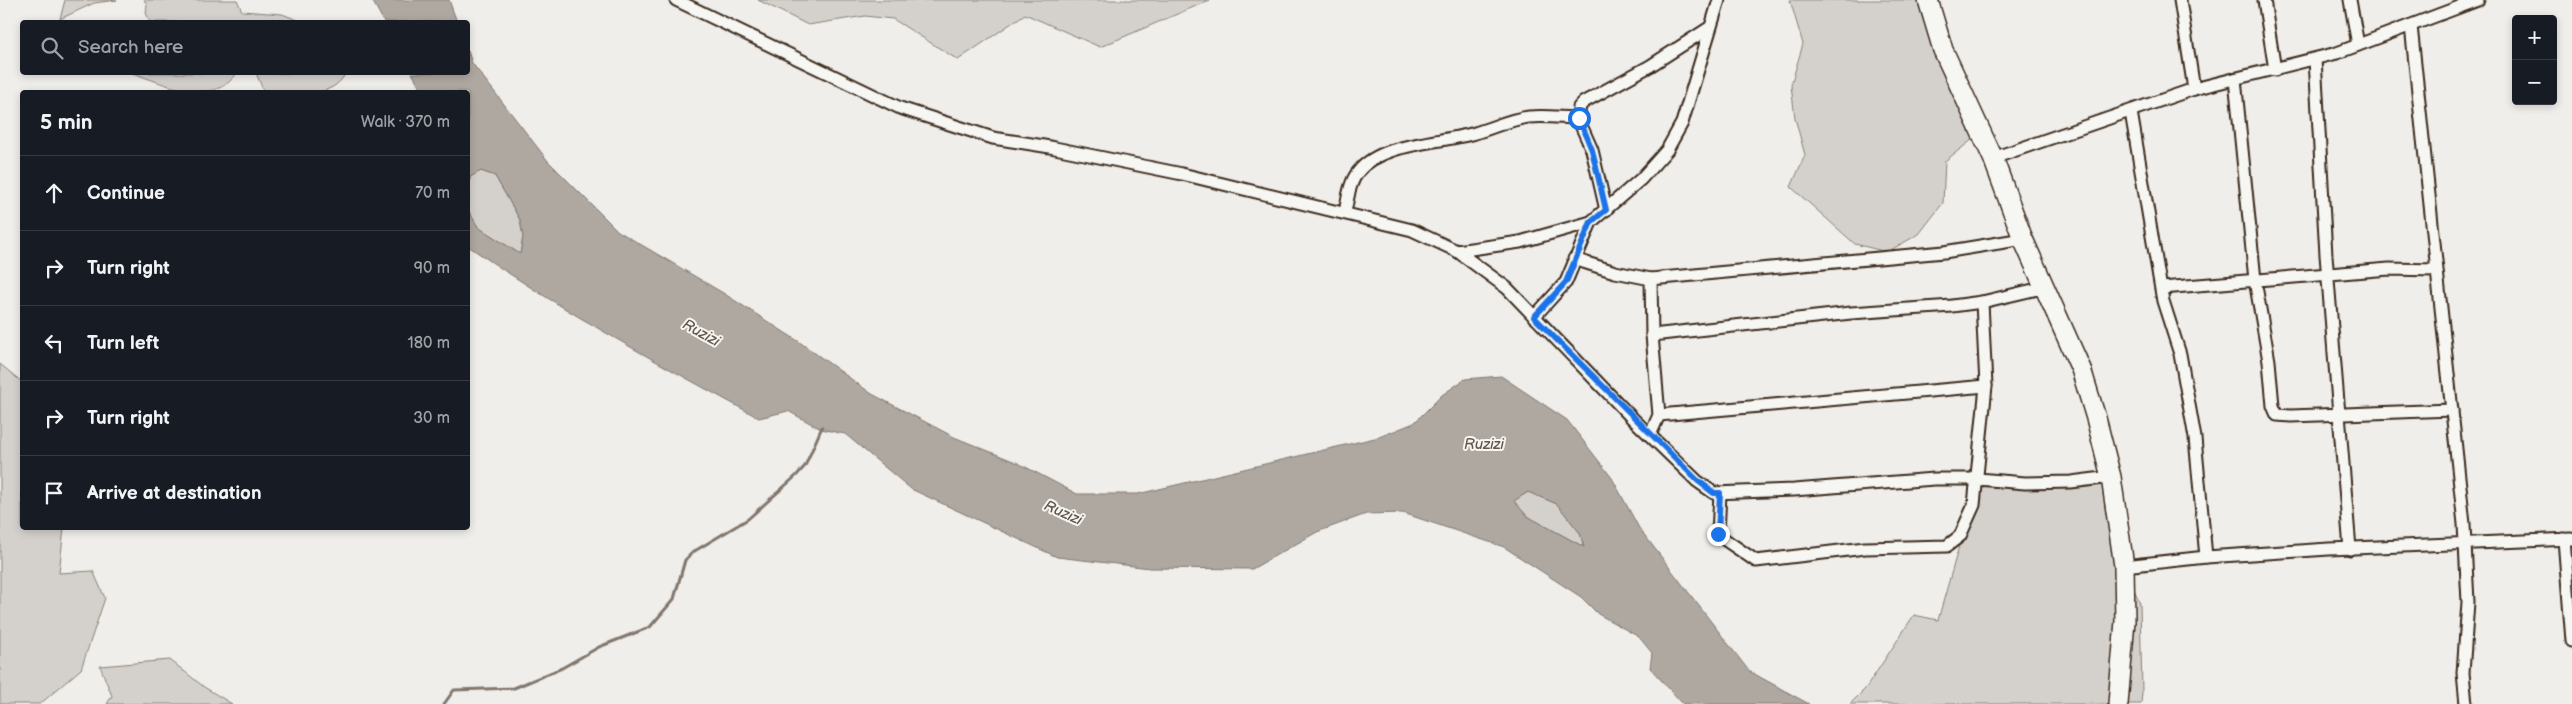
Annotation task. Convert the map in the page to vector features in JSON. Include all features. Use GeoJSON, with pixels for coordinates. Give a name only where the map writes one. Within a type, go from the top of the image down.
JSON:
{"type":"FeatureCollection","features":[{"type":"Feature","properties":{"kind":"highway"},"geometry":{"type":"LineString","coordinates":[[1928,0],[1943,50],[1993,158],[2023,239],[2046,286],[2081,369],[2112,477],[2124,566],[2125,621],[2118,704]]}},
{"type":"Feature","properties":{"kind":"street"},"geometry":{"type":"LineString","coordinates":[[676,0],[900,108],[974,132],[993,138],[1050,147],[1182,174],[1345,212],[1412,230],[1457,251],[1508,288],[1650,435],[1697,480],[1714,493],[1794,490],[1934,479],[1978,479],[2025,483],[2071,482],[2112,477]]}},
{"type":"Feature","properties":{"kind":"street"},"geometry":{"type":"LineString","coordinates":[[1457,251],[1520,242],[1591,222],[1648,173],[1667,150],[1682,123],[1709,28],[1719,0]]}},
{"type":"Feature","properties":{"kind":"street"},"geometry":{"type":"LineString","coordinates":[[2180,0],[2194,90]]}},
{"type":"Feature","properties":{"kind":"street"},"geometry":{"type":"LineString","coordinates":[[2264,0],[2275,70]]}},
{"type":"Feature","properties":{"kind":"street"},"geometry":{"type":"LineString","coordinates":[[2350,0],[2358,45]]}},
{"type":"Feature","properties":{"kind":"street"},"geometry":{"type":"LineString","coordinates":[[1993,158],[2194,90],[2235,78],[2275,70],[2358,45],[2412,26],[2448,5],[2478,0]]}},
{"type":"Feature","properties":{"kind":"street"},"geometry":{"type":"LineString","coordinates":[[2412,26],[2465,544],[2468,602],[2463,673],[2466,704]]}},
{"type":"Feature","properties":{"kind":"street"},"geometry":{"type":"LineString","coordinates":[[1606,210],[1592,150],[1579,118],[1579,107],[1584,102],[1650,66],[1709,28]]}},
{"type":"Feature","properties":{"kind":"street"},"geometry":{"type":"LineString","coordinates":[[2315,59],[2350,549]]}},
{"type":"Feature","properties":{"kind":"street"},"geometry":{"type":"LineString","coordinates":[[2235,78],[2254,280],[2269,361],[2273,406],[2277,415],[2452,410]]}},
{"type":"Feature","properties":{"kind":"street"},"geometry":{"type":"LineString","coordinates":[[2131,112],[2162,288],[2180,354],[2195,438],[2206,557]]}},
{"type":"Feature","properties":{"kind":"street"},"geometry":{"type":"LineString","coordinates":[[1345,212],[1351,185],[1358,172],[1368,163],[1389,152],[1413,144],[1474,134],[1520,119],[1532,117],[1579,118]]}},
{"type":"Feature","properties":{"kind":"street"},"geometry":{"type":"LineString","coordinates":[[1534,317],[1566,282],[1591,222]]}},
{"type":"Feature","properties":{"kind":"street"},"geometry":{"type":"LineString","coordinates":[[1574,259],[1616,272],[1651,279],[1935,253],[2023,239]]}},
{"type":"Feature","properties":{"kind":"street"},"geometry":{"type":"LineString","coordinates":[[2162,288],[2389,270],[2436,270]]}},
{"type":"Feature","properties":{"kind":"street"},"geometry":{"type":"LineString","coordinates":[[1650,435],[1660,415],[1652,335],[1651,279]]}},
{"type":"Feature","properties":{"kind":"street"},"geometry":{"type":"LineString","coordinates":[[1652,335],[1768,321],[1982,302],[2046,286]]}},
{"type":"Feature","properties":{"kind":"street"},"geometry":{"type":"LineString","coordinates":[[1720,493],[1718,534],[1756,561],[1864,548],[1946,546],[1960,536],[1974,505],[1978,479],[1986,386],[1982,302]]}},
{"type":"Feature","properties":{"kind":"street"},"geometry":{"type":"LineString","coordinates":[[1660,415],[1986,386]]}},
{"type":"Feature","properties":{"kind":"street"},"geometry":{"type":"LineString","coordinates":[[2124,566],[2206,557],[2568,539],[2572,641]]}},
{"type":"Feature","properties":{"kind":"shaded area"},"geometry":{"type":"Polygon","coordinates":[[[65,0],[117,0],[94,3],[60,19],[65,0]]]}},
{"type":"Feature","properties":{"kind":"shaded area"},"geometry":{"type":"Polygon","coordinates":[[[144,0],[237,0],[242,11],[282,14],[298,20],[149,20],[146,13],[147,4],[144,0]]]}},
{"type":"Feature","properties":{"kind":"shaded area"},"geometry":{"type":"Polygon","coordinates":[[[758,0],[1210,0],[1100,47],[1025,14],[958,60],[893,19],[865,16],[808,25],[758,0]]]}},
{"type":"Feature","properties":{"kind":"shaded area"},"geometry":{"type":"Polygon","coordinates":[[[1790,0],[1928,0],[1982,132],[1945,161],[1943,203],[1919,234],[1887,252],[1855,244],[1791,187],[1805,155],[1795,118],[1791,85],[1803,44],[1790,0]]]}},
{"type":"Feature","properties":{"kind":"shaded area"},"geometry":{"type":"Polygon","coordinates":[[[138,75],[235,75],[227,84],[215,90],[187,90],[138,75]]]}},
{"type":"Feature","properties":{"kind":"shaded area"},"geometry":{"type":"Polygon","coordinates":[[[257,75],[344,76],[337,84],[325,90],[263,90],[257,75]]]}},
{"type":"Feature","properties":{"kind":"shaded area"},"geometry":{"type":"Polygon","coordinates":[[[481,171],[495,176],[520,220],[523,237],[520,254],[478,227],[470,213],[470,177],[481,171]]]}},
{"type":"Feature","properties":{"kind":"shaded area"},"geometry":{"type":"Polygon","coordinates":[[[0,364],[20,380],[20,530],[64,530],[59,573],[93,571],[105,598],[81,669],[40,704],[0,704],[0,364]]]}},
{"type":"Feature","properties":{"kind":"shaded area"},"geometry":{"type":"Polygon","coordinates":[[[2111,477],[2124,566],[2140,603],[2141,704],[1850,704],[1866,688],[1914,615],[1938,620],[1978,479],[2111,477]]]}},
{"type":"Feature","properties":{"kind":"shaded area"},"geometry":{"type":"Polygon","coordinates":[[[1528,492],[1557,504],[1580,533],[1584,547],[1527,516],[1513,501],[1528,492]]]}},
{"type":"Feature","properties":{"kind":"shaded area"},"geometry":{"type":"Polygon","coordinates":[[[170,660],[204,687],[232,704],[107,704],[112,696],[100,666],[170,660]]]}},
{"type":"Feature","properties":{"kind":"water"},"geometry":{"type":"Polygon","coordinates":[[[372,0],[449,0],[456,20],[383,20],[372,0]]]}},
{"type":"Feature","properties":{"kind":"water","name":"Ruzizi"},"geometry":{"type":"Polygon","coordinates":[[[470,57],[472,63],[548,161],[618,231],[723,293],[798,341],[872,394],[954,437],[1018,463],[1077,494],[1138,494],[1379,437],[1414,423],[1442,395],[1465,379],[1501,376],[1567,420],[1612,478],[1639,528],[1749,671],[1809,704],[1683,704],[1650,668],[1652,653],[1639,637],[1598,614],[1581,597],[1504,547],[1403,513],[1366,514],[1317,532],[1252,569],[1150,568],[1057,557],[911,489],[845,434],[821,429],[788,411],[759,418],[574,314],[470,247],[470,213],[478,227],[520,254],[523,237],[520,220],[495,176],[481,171],[470,177],[470,90],[422,90],[413,75],[470,75],[470,57]],[[1528,492],[1514,501],[1527,516],[1584,547],[1580,533],[1557,504],[1528,492]]]}},
{"type":"Feature","properties":{"kind":"waterway"},"geometry":{"type":"LineString","coordinates":[[444,704],[454,690],[514,688],[562,668],[599,647],[650,627],[674,599],[685,560],[693,552],[748,519],[796,476],[805,466],[822,427]]}},
{"type":"Feature","properties":{"kind":"route"},"geometry":{"type":"LineString","coordinates":[[1579,118],[1592,150],[1606,210],[1591,222],[1566,282],[1534,317],[1632,418],[1697,480],[1714,493],[1720,493],[1718,534]]}}]}
